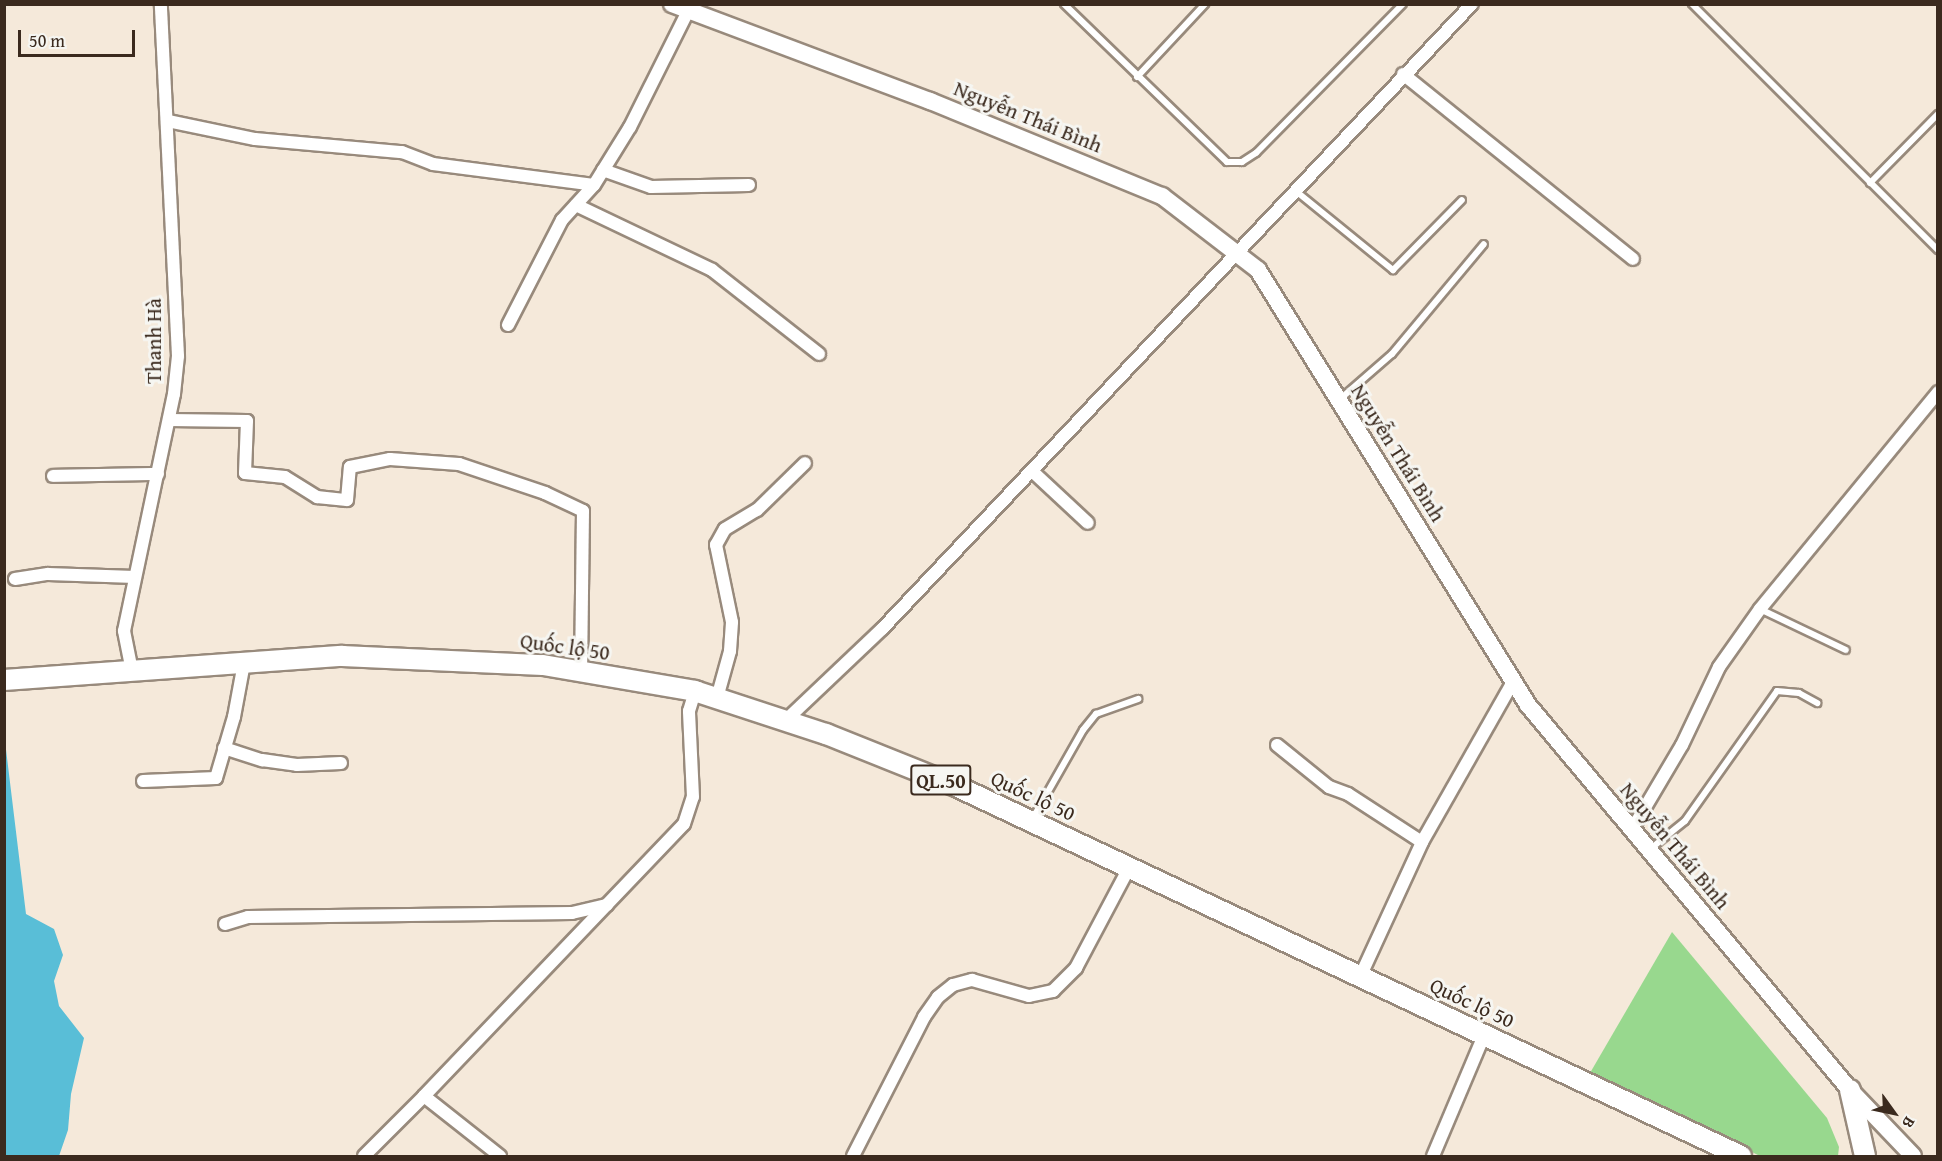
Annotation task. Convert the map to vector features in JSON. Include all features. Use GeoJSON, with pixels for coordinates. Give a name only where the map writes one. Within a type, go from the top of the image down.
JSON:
{"type":"FeatureCollection","features":[{"type":"Feature","properties":{"kind":"main road","name":"Quốc lộ 50"},"geometry":{"type":"LineString","coordinates":[[4,680],[342,656],[543,665],[695,691],[785,721],[956,786],[1741,1156]]}},
{"type":"Feature","properties":{"kind":"main road"},"geometry":{"type":"LineString","coordinates":[[1850,1090],[1865,1156]]}},
{"type":"Feature","properties":{"kind":"street","name":"Thanh Hà"},"geometry":{"type":"LineString","coordinates":[[132,671],[124,631],[169,420],[178,356],[168,121],[160,4]]}},
{"type":"Feature","properties":{"kind":"street"},"geometry":{"type":"LineString","coordinates":[[785,721],[882,629],[1297,192],[1403,74],[1472,4]]}},
{"type":"Feature","properties":{"kind":"street"},"geometry":{"type":"LineString","coordinates":[[508,325],[562,220],[594,185],[647,96],[680,8]]}},
{"type":"Feature","properties":{"kind":"street","name":"Nguyễn Thái Bình"},"geometry":{"type":"LineString","coordinates":[[680,8],[930,101],[1162,196],[1258,270],[1528,705],[1850,1090],[1913,1156]]}},
{"type":"Feature","properties":{"kind":"street"},"geometry":{"type":"LineString","coordinates":[[1403,74],[1633,259]]}},
{"type":"Feature","properties":{"kind":"street"},"geometry":{"type":"LineString","coordinates":[[168,121],[255,139],[402,152],[433,164],[594,185]]}},
{"type":"Feature","properties":{"kind":"street"},"geometry":{"type":"LineString","coordinates":[[603,170],[651,187],[749,185]]}},
{"type":"Feature","properties":{"kind":"street"},"geometry":{"type":"LineString","coordinates":[[576,205],[712,270],[819,354]]}},
{"type":"Feature","properties":{"kind":"street"},"geometry":{"type":"LineString","coordinates":[[1629,826],[1637,821],[1682,745],[1719,667],[1760,609],[1938,392]]}},
{"type":"Feature","properties":{"kind":"street"},"geometry":{"type":"LineString","coordinates":[[169,420],[247,421],[245,473],[285,477],[317,497],[347,500],[350,467],[390,459],[459,464],[545,493],[583,511],[581,672]]}},
{"type":"Feature","properties":{"kind":"street"},"geometry":{"type":"LineString","coordinates":[[717,698],[730,651],[732,622],[716,545],[724,529],[757,510],[804,463]]}},
{"type":"Feature","properties":{"kind":"street"},"geometry":{"type":"LineString","coordinates":[[1032,471],[1088,523]]}},
{"type":"Feature","properties":{"kind":"street"},"geometry":{"type":"LineString","coordinates":[[53,476],[158,474]]}},
{"type":"Feature","properties":{"kind":"street"},"geometry":{"type":"LineString","coordinates":[[15,579],[48,574],[135,577]]}},
{"type":"Feature","properties":{"kind":"street"},"geometry":{"type":"LineString","coordinates":[[143,781],[216,778],[234,717],[244,663]]}},
{"type":"Feature","properties":{"kind":"street"},"geometry":{"type":"LineString","coordinates":[[1360,977],[1422,842],[1514,682]]}},
{"type":"Feature","properties":{"kind":"street"},"geometry":{"type":"LineString","coordinates":[[364,1156],[684,824],[693,797],[689,711],[695,691]]}},
{"type":"Feature","properties":{"kind":"street"},"geometry":{"type":"LineString","coordinates":[[1277,745],[1329,788],[1348,794],[1422,842]]}},
{"type":"Feature","properties":{"kind":"street"},"geometry":{"type":"LineString","coordinates":[[224,748],[280,763],[341,763]]}},
{"type":"Feature","properties":{"kind":"street"},"geometry":{"type":"LineString","coordinates":[[853,1156],[924,1017],[938,997],[953,985],[972,980],[1029,996],[1053,991],[1076,968],[1129,868]]}},
{"type":"Feature","properties":{"kind":"street"},"geometry":{"type":"LineString","coordinates":[[225,924],[257,917],[572,913],[608,905]]}},
{"type":"Feature","properties":{"kind":"street"},"geometry":{"type":"LineString","coordinates":[[1433,1156],[1484,1035]]}},
{"type":"Feature","properties":{"kind":"street"},"geometry":{"type":"LineString","coordinates":[[424,1096],[500,1156]]}},
{"type":"Feature","properties":{"kind":"lane"},"geometry":{"type":"LineString","coordinates":[[1064,4],[1227,162],[1242,162],[1256,153],[1403,4]]}},
{"type":"Feature","properties":{"kind":"lane"},"geometry":{"type":"LineString","coordinates":[[1137,77],[1205,4]]}},
{"type":"Feature","properties":{"kind":"lane"},"geometry":{"type":"LineString","coordinates":[[1692,4],[1938,250]]}},
{"type":"Feature","properties":{"kind":"lane"},"geometry":{"type":"LineString","coordinates":[[1870,183],[1938,114]]}},
{"type":"Feature","properties":{"kind":"lane"},"geometry":{"type":"LineString","coordinates":[[1297,192],[1393,270],[1462,200]]}},
{"type":"Feature","properties":{"kind":"lane"},"geometry":{"type":"LineString","coordinates":[[1339,400],[1392,354],[1484,244]]}},
{"type":"Feature","properties":{"kind":"lane"},"geometry":{"type":"LineString","coordinates":[[1760,609],[1846,650]]}},
{"type":"Feature","properties":{"kind":"lane"},"geometry":{"type":"LineString","coordinates":[[1649,850],[1685,821],[1777,691],[1799,693],[1817,703]]}},
{"type":"Feature","properties":{"kind":"lane"},"geometry":{"type":"LineString","coordinates":[[1031,822],[1083,730],[1096,714],[1138,699]]}},
{"type":"Feature","properties":{"kind":"green space"},"geometry":{"type":"Polygon","coordinates":[[[1672,932],[1827,1118],[1839,1147],[1838,1156],[1760,1156],[1590,1073],[1672,932]]]}},
{"type":"Feature","properties":{"kind":"water"},"geometry":{"type":"Polygon","coordinates":[[[4,733],[26,914],[54,929],[63,955],[54,981],[59,1006],[84,1038],[71,1094],[68,1130],[59,1156],[5,1156],[4,733]]]}}]}
